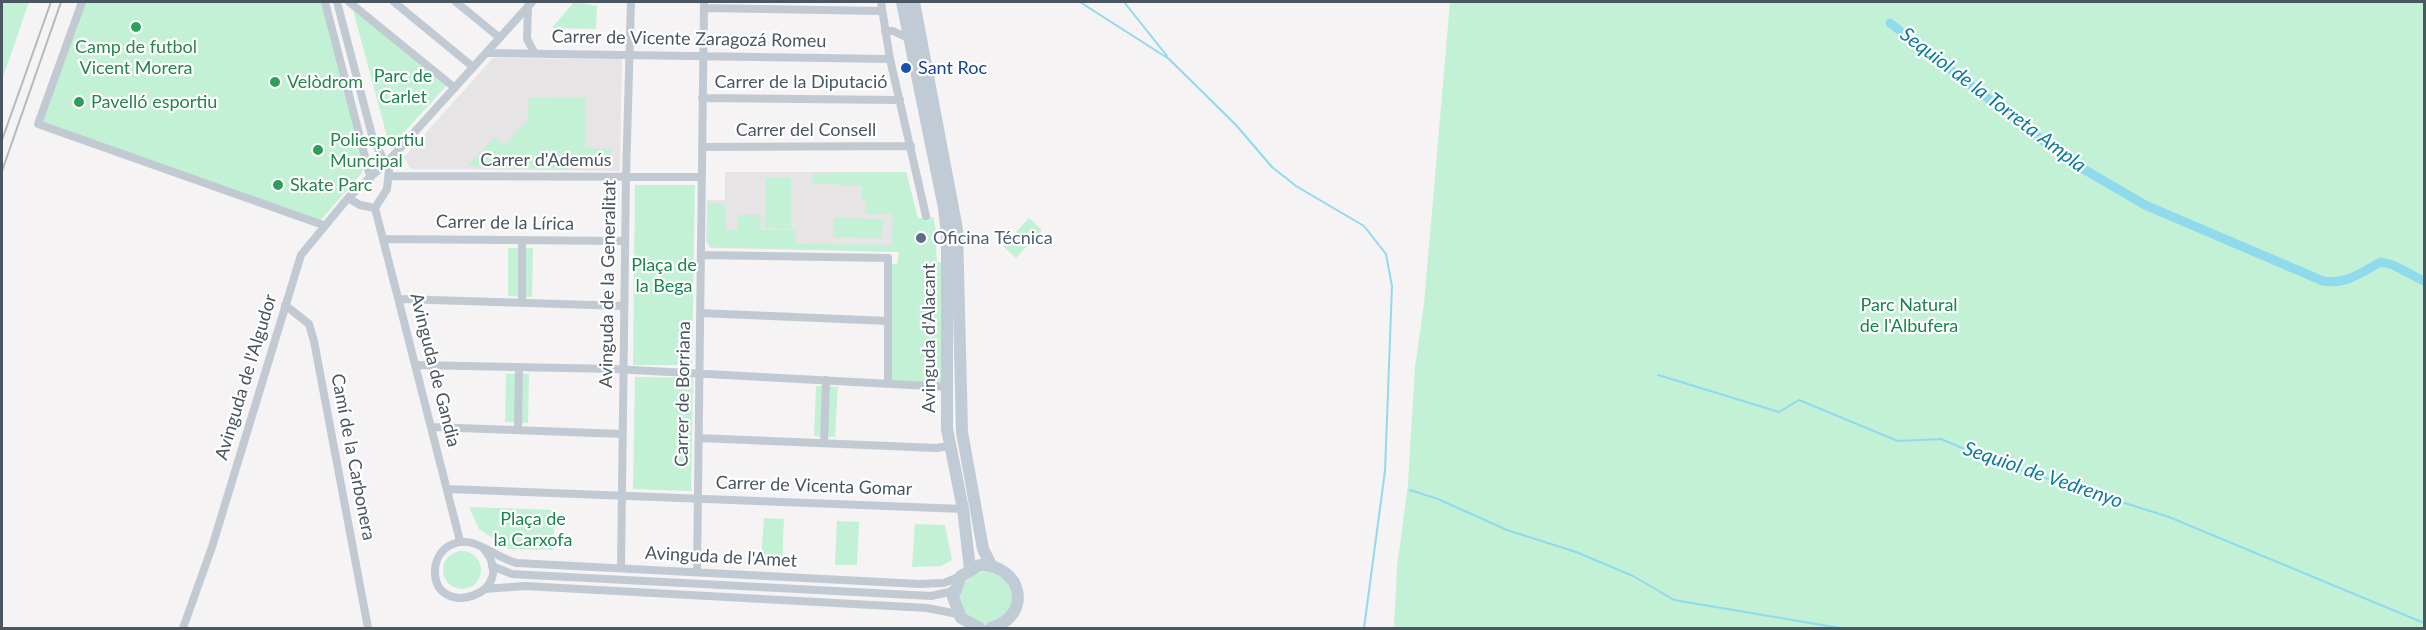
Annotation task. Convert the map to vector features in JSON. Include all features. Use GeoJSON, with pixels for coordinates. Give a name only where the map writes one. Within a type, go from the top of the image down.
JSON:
{"type":"FeatureCollection","features":[{"type":"Feature","properties":{"kind":"main road","name":"Avinguda d'Alacant"},"geometry":{"type":"LineString","coordinates":[[902,2],[944,208],[947,236],[947,429],[963,509],[962,578],[953,597],[958,614]]}},
{"type":"Feature","properties":{"kind":"main road","name":"Avinguda d'Alacant"},"geometry":{"type":"LineString","coordinates":[[914,2],[957,229],[962,432],[983,549],[992,565]]}},
{"type":"Feature","properties":{"kind":"main road"},"geometry":{"type":"LineString","coordinates":[[962,578],[992,565],[1002,569],[1016,585],[1016,608],[999,627]]}},
{"type":"Feature","properties":{"kind":"main road"},"geometry":{"type":"LineString","coordinates":[[958,614],[970,625],[980,628]]}},
{"type":"Feature","properties":{"kind":"street"},"geometry":{"type":"LineString","coordinates":[[82,2],[38,124],[323,225]]}},
{"type":"Feature","properties":{"kind":"street"},"geometry":{"type":"LineString","coordinates":[[325,2],[370,176]]}},
{"type":"Feature","properties":{"kind":"street"},"geometry":{"type":"LineString","coordinates":[[337,2],[373,139],[386,161],[390,176],[384,198],[375,208],[360,206],[348,198]]}},
{"type":"Feature","properties":{"kind":"street"},"geometry":{"type":"LineString","coordinates":[[349,2],[455,88]]}},
{"type":"Feature","properties":{"kind":"street"},"geometry":{"type":"LineString","coordinates":[[394,2],[474,67]]}},
{"type":"Feature","properties":{"kind":"street"},"geometry":{"type":"LineString","coordinates":[[456,2],[500,38]]}},
{"type":"Feature","properties":{"kind":"street","name":"Avinguda de la Generalitat"},"geometry":{"type":"LineString","coordinates":[[621,568],[626,177],[631,2]]}},
{"type":"Feature","properties":{"kind":"street"},"geometry":{"type":"LineString","coordinates":[[530,4],[527,39],[534,52]]}},
{"type":"Feature","properties":{"kind":"street","name":"Avinguda de l'Algudor"},"geometry":{"type":"LineString","coordinates":[[183,628],[212,547],[300,255],[323,225],[455,88],[530,4]]}},
{"type":"Feature","properties":{"kind":"street"},"geometry":{"type":"LineString","coordinates":[[704,5],[881,6],[890,59],[926,216]]}},
{"type":"Feature","properties":{"kind":"street","name":"Carrer de Borriana"},"geometry":{"type":"LineString","coordinates":[[697,572],[704,5]]}},
{"type":"Feature","properties":{"kind":"street"},"geometry":{"type":"LineString","coordinates":[[885,31],[893,31],[908,38]]}},
{"type":"Feature","properties":{"kind":"street","name":"Carrer de Vicente Zaragozá Romeu"},"geometry":{"type":"LineString","coordinates":[[488,52],[890,59]]}},
{"type":"Feature","properties":{"kind":"street","name":"Carrer de la Diputació"},"geometry":{"type":"LineString","coordinates":[[702,98],[900,100]]}},
{"type":"Feature","properties":{"kind":"street","name":"Carrer del Consell"},"geometry":{"type":"LineString","coordinates":[[702,147],[911,146]]}},
{"type":"Feature","properties":{"kind":"street","name":"Carrer d'Ademús"},"geometry":{"type":"LineString","coordinates":[[390,176],[701,177]]}},
{"type":"Feature","properties":{"kind":"street","name":"Avinguda de Gandia"},"geometry":{"type":"LineString","coordinates":[[375,208],[385,239],[460,541]]}},
{"type":"Feature","properties":{"kind":"street","name":"Carrer de la Lírica"},"geometry":{"type":"LineString","coordinates":[[385,239],[625,241]]}},
{"type":"Feature","properties":{"kind":"street"},"geometry":{"type":"LineString","coordinates":[[522,240],[522,303]]}},
{"type":"Feature","properties":{"kind":"street"},"geometry":{"type":"LineString","coordinates":[[700,255],[888,258],[888,383]]}},
{"type":"Feature","properties":{"kind":"street"},"geometry":{"type":"LineString","coordinates":[[400,299],[624,306]]}},
{"type":"Feature","properties":{"kind":"street","name":"Camí de la Carbonera"},"geometry":{"type":"LineString","coordinates":[[285,305],[309,324],[314,341],[368,628]]}},
{"type":"Feature","properties":{"kind":"street"},"geometry":{"type":"LineString","coordinates":[[700,313],[888,321]]}},
{"type":"Feature","properties":{"kind":"street"},"geometry":{"type":"LineString","coordinates":[[416,364],[623,370],[947,387]]}},
{"type":"Feature","properties":{"kind":"street"},"geometry":{"type":"LineString","coordinates":[[519,367],[519,430]]}},
{"type":"Feature","properties":{"kind":"street"},"geometry":{"type":"LineString","coordinates":[[824,443],[826,380]]}},
{"type":"Feature","properties":{"kind":"street"},"geometry":{"type":"LineString","coordinates":[[432,427],[622,434]]}},
{"type":"Feature","properties":{"kind":"street"},"geometry":{"type":"LineString","coordinates":[[699,438],[936,448],[950,446]]}},
{"type":"Feature","properties":{"kind":"street","name":"Carrer de Vicenta Gomar"},"geometry":{"type":"LineString","coordinates":[[448,489],[963,509]]}},
{"type":"Feature","properties":{"kind":"street"},"geometry":{"type":"LineString","coordinates":[[460,541],[483,548],[492,566],[492,574],[485,589],[476,596],[458,598],[449,595],[437,581],[435,572],[440,554],[460,541]]}},
{"type":"Feature","properties":{"kind":"street","name":"Avinguda de l'Amet"},"geometry":{"type":"LineString","coordinates":[[483,548],[507,561],[517,563],[932,584],[962,578]]}},
{"type":"Feature","properties":{"kind":"street","name":"Avinguda de l'Amet"},"geometry":{"type":"LineString","coordinates":[[492,566],[512,574],[931,596],[942,595],[962,578]]}},
{"type":"Feature","properties":{"kind":"street"},"geometry":{"type":"LineString","coordinates":[[485,589],[525,586],[927,608],[958,614]]}},
{"type":"Feature","properties":{"kind":"shaded area"},"geometry":{"type":"Polygon","coordinates":[[[493,58],[622,59],[620,171],[411,169],[404,157],[493,58]]]}},
{"type":"Feature","properties":{"kind":"shaded area"},"geometry":{"type":"Polygon","coordinates":[[[725,172],[906,172],[919,224],[910,252],[710,248],[706,242],[707,200],[725,200],[725,172]]]}},
{"type":"Feature","properties":{"kind":"green space"},"geometry":{"type":"Polygon","coordinates":[[[2,2],[29,2],[2,80],[2,2]]]}},
{"type":"Feature","properties":{"kind":"green space"},"geometry":{"type":"Polygon","coordinates":[[[84,2],[325,2],[366,162],[361,174],[319,222],[41,123],[84,2]]]}},
{"type":"Feature","properties":{"kind":"green space"},"geometry":{"type":"Polygon","coordinates":[[[574,2],[597,6],[596,29],[552,28],[574,2]]]}},
{"type":"Feature","properties":{"kind":"green space","name":"Parc Natural de l'Albufera"},"geometry":{"type":"Polygon","coordinates":[[[1450,2],[2424,2],[2424,628],[1394,628],[1397,567],[1408,484],[1415,367],[1424,304],[1450,2]]]}},
{"type":"Feature","properties":{"kind":"green space","name":"Parc de Carlet"},"geometry":{"type":"Polygon","coordinates":[[[353,10],[447,85],[397,140],[389,144],[353,10]]]}},
{"type":"Feature","properties":{"kind":"green space"},"geometry":{"type":"Polygon","coordinates":[[[585,97],[585,148],[611,149],[609,163],[570,163],[570,170],[468,166],[495,137],[505,145],[528,119],[529,98],[585,97]]]}},
{"type":"Feature","properties":{"kind":"green space"},"geometry":{"type":"Polygon","coordinates":[[[906,172],[918,218],[933,217],[939,243],[936,247],[937,262],[947,263],[947,387],[888,383],[888,264],[897,264],[899,252],[711,247],[707,241],[708,203],[725,203],[726,230],[738,230],[738,215],[761,215],[760,230],[795,230],[796,244],[891,245],[893,214],[865,213],[866,200],[861,200],[862,186],[812,183],[813,173],[906,172]]]}},
{"type":"Feature","properties":{"kind":"green space"},"geometry":{"type":"Polygon","coordinates":[[[765,178],[791,178],[791,229],[765,228],[765,178]]]}},
{"type":"Feature","properties":{"kind":"green space","name":"Plaça de la Bega"},"geometry":{"type":"Polygon","coordinates":[[[635,185],[695,185],[692,365],[633,365],[635,185]]]}},
{"type":"Feature","properties":{"kind":"green space"},"geometry":{"type":"Polygon","coordinates":[[[833,218],[883,219],[882,238],[833,237],[833,218]]]}},
{"type":"Feature","properties":{"kind":"green space"},"geometry":{"type":"Polygon","coordinates":[[[1029,218],[1042,230],[1016,258],[1003,246],[1029,218]]]}},
{"type":"Feature","properties":{"kind":"green space"},"geometry":{"type":"Polygon","coordinates":[[[508,248],[533,248],[532,297],[508,296],[508,248]]]}},
{"type":"Feature","properties":{"kind":"green space"},"geometry":{"type":"Polygon","coordinates":[[[506,374],[529,374],[528,423],[505,422],[506,374]]]}},
{"type":"Feature","properties":{"kind":"green space"},"geometry":{"type":"Polygon","coordinates":[[[635,377],[693,378],[691,491],[633,489],[635,377]]]}},
{"type":"Feature","properties":{"kind":"green space"},"geometry":{"type":"Polygon","coordinates":[[[816,386],[838,387],[835,437],[814,436],[816,386]]]}},
{"type":"Feature","properties":{"kind":"green space","name":"Plaça de la Carxofa"},"geometry":{"type":"Polygon","coordinates":[[[469,507],[555,510],[553,550],[508,549],[479,529],[469,507]]]}},
{"type":"Feature","properties":{"kind":"green space"},"geometry":{"type":"Polygon","coordinates":[[[764,518],[784,519],[782,562],[761,560],[764,518]]]}},
{"type":"Feature","properties":{"kind":"green space"},"geometry":{"type":"Polygon","coordinates":[[[837,521],[859,522],[857,565],[835,565],[837,521]]]}},
{"type":"Feature","properties":{"kind":"green space"},"geometry":{"type":"Polygon","coordinates":[[[915,524],[945,525],[952,560],[941,566],[912,567],[915,524]]]}},
{"type":"Feature","properties":{"kind":"green space"},"geometry":{"type":"Polygon","coordinates":[[[462,551],[469,552],[475,557],[480,563],[480,577],[475,583],[469,588],[462,589],[455,588],[449,583],[444,577],[443,570],[444,563],[449,557],[455,552],[462,551]]]}},
{"type":"Feature","properties":{"kind":"green space"},"geometry":{"type":"Polygon","coordinates":[[[986,572],[996,574],[1004,580],[1010,588],[1012,598],[1010,608],[1004,616],[996,622],[986,624],[976,622],[968,616],[962,608],[960,598],[962,588],[968,580],[976,574],[986,572]]]}},
{"type":"Feature","properties":{"kind":"waterway"},"geometry":{"type":"LineString","coordinates":[[1080,2],[1169,59],[1236,125],[1272,167],[1296,186],[1364,226],[1386,254],[1392,286],[1385,471],[1364,628]]}},
{"type":"Feature","properties":{"kind":"waterway"},"geometry":{"type":"LineString","coordinates":[[1124,2],[1167,56]]}},
{"type":"Feature","properties":{"kind":"waterway","name":"Sequiol de la Torreta Ampla"},"geometry":{"type":"LineString","coordinates":[[1890,23],[2068,160],[2145,205],[2323,281],[2347,279],[2381,262],[2393,265],[2424,281]]}},
{"type":"Feature","properties":{"kind":"waterway","name":"Sequiol de Vedrenyo"},"geometry":{"type":"LineString","coordinates":[[1658,375],[1779,412],[1799,400],[1898,441],[1941,439],[1998,463],[2169,517],[2424,623]]}},
{"type":"Feature","properties":{"kind":"waterway"},"geometry":{"type":"LineString","coordinates":[[1410,490],[1438,499],[1507,530],[1576,552],[1633,576],[1674,600],[1840,628]]}},
{"type":"Feature","properties":{"kind":"railway"},"geometry":{"type":"LineString","coordinates":[[2,140],[51,2]]}},
{"type":"Feature","properties":{"kind":"railway"},"geometry":{"type":"LineString","coordinates":[[2,171],[61,2]]}},
{"type":"Feature","properties":{"kind":"place","name":"Camp de futbol Vicent Morera"},"geometry":{"type":"Point","coordinates":[136,27]}},
{"type":"Feature","properties":{"kind":"place","name":"Sant Roc"},"geometry":{"type":"Point","coordinates":[906,68]}},
{"type":"Feature","properties":{"kind":"place","name":"Velòdrom"},"geometry":{"type":"Point","coordinates":[275,82]}},
{"type":"Feature","properties":{"kind":"place","name":"Pavelló esportiu"},"geometry":{"type":"Point","coordinates":[79,102]}},
{"type":"Feature","properties":{"kind":"place","name":"Poliesportiu Muncipal"},"geometry":{"type":"Point","coordinates":[318,150]}},
{"type":"Feature","properties":{"kind":"place","name":"Skate Parc"},"geometry":{"type":"Point","coordinates":[278,185]}},
{"type":"Feature","properties":{"kind":"place","name":"Oficina Técnica"},"geometry":{"type":"Point","coordinates":[921,238]}}]}
